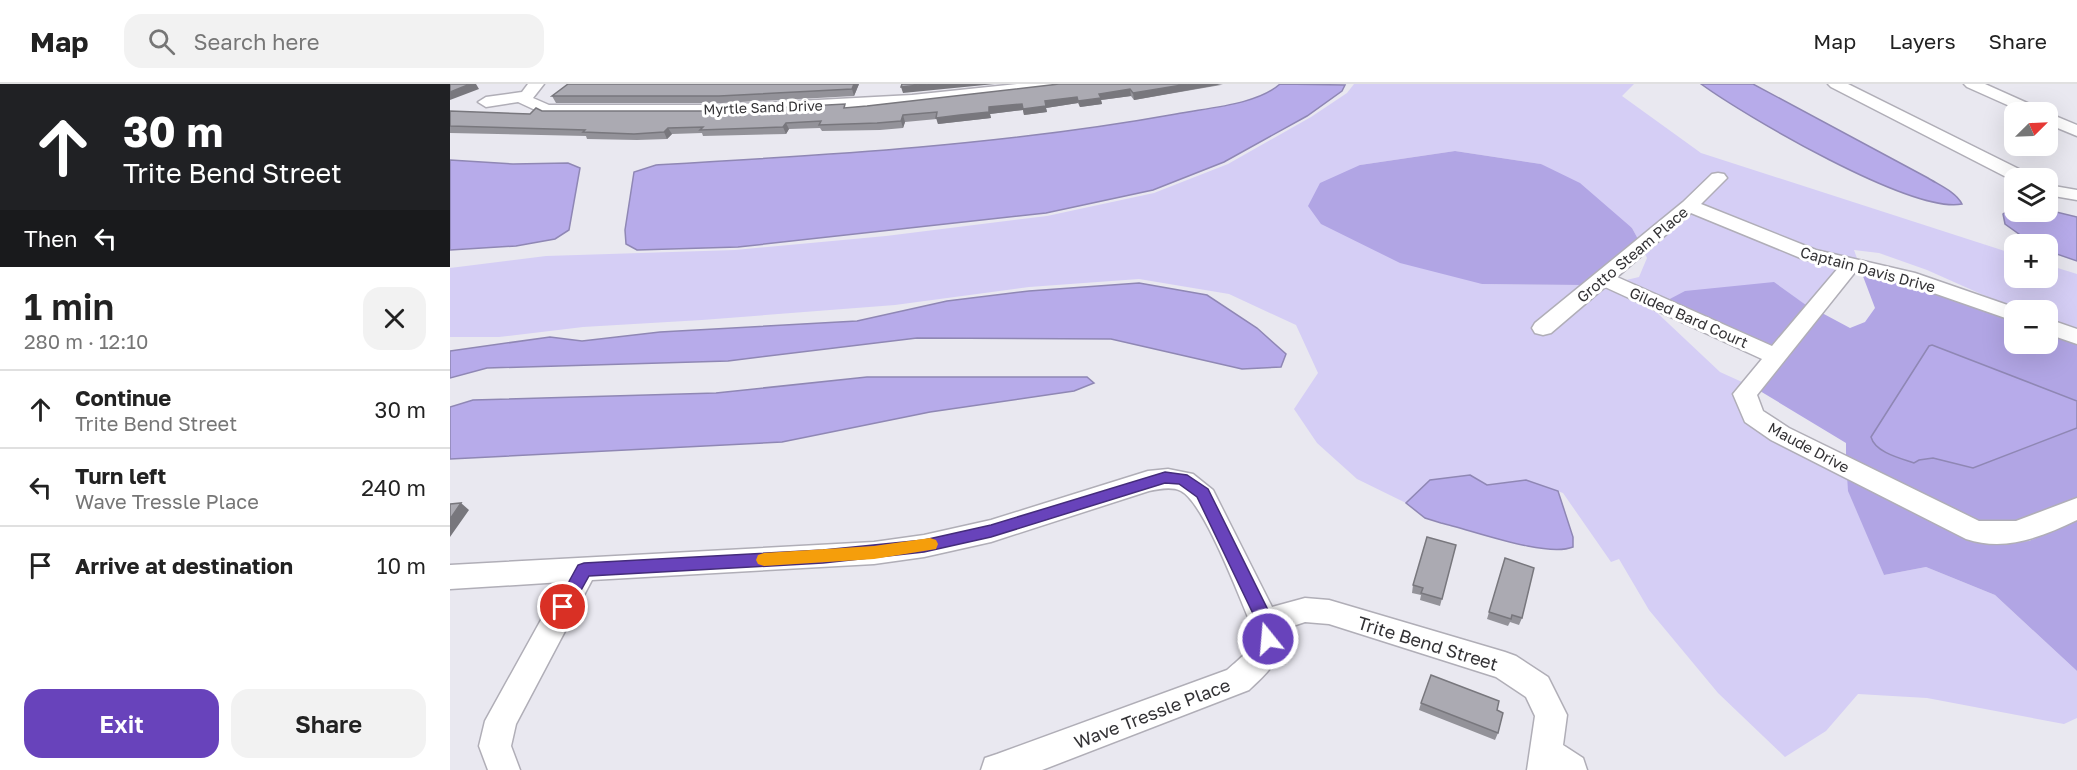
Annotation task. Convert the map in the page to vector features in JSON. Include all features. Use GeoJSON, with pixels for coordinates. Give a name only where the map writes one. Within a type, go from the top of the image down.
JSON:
{"type":"FeatureCollection","features":[{"type":"Feature","properties":{"kind":"street"},"geometry":{"type":"LineString","coordinates":[[876,102],[882,84]]}},
{"type":"Feature","properties":{"kind":"street","name":"Myrtle Sand Drive"},"geometry":{"type":"LineString","coordinates":[[531,90],[524,99],[531,105],[546,110],[722,110],[876,102],[1059,84]]}},
{"type":"Feature","properties":{"kind":"street"},"geometry":{"type":"LineString","coordinates":[[1836,84],[2004,168]]}},
{"type":"Feature","properties":{"kind":"street"},"geometry":{"type":"LineString","coordinates":[[1972,84],[2012,102]]}},
{"type":"Feature","properties":{"kind":"street"},"geometry":{"type":"LineString","coordinates":[[486,102],[531,90]]}},
{"type":"Feature","properties":{"kind":"street"},"geometry":{"type":"LineString","coordinates":[[2058,122],[2077,131]]}},
{"type":"Feature","properties":{"kind":"street","name":"Grotto Steam Place"},"geometry":{"type":"LineString","coordinates":[[1543,328],[1689,206],[1718,178]]}},
{"type":"Feature","properties":{"kind":"street"},"geometry":{"type":"LineString","coordinates":[[2058,192],[2077,195]]}},
{"type":"Feature","properties":{"kind":"street","name":"Captain Davis Drive"},"geometry":{"type":"LineString","coordinates":[[1689,206],[1810,255],[1908,277],[2004,311]]}},
{"type":"Feature","properties":{"kind":"street","name":"Maude Drive"},"geometry":{"type":"LineString","coordinates":[[1852,264],[1745,394],[1753,416],[1780,434],[1975,531],[2006,535],[2020,533],[2077,508]]}},
{"type":"Feature","properties":{"kind":"street","name":"Gilded Bard Court"},"geometry":{"type":"LineString","coordinates":[[1603,278],[1775,356]]}},
{"type":"Feature","properties":{"kind":"street"},"geometry":{"type":"LineString","coordinates":[[2058,329],[2077,336]]}},
{"type":"Feature","properties":{"kind":"street","name":"Wave Tressle Place"},"geometry":{"type":"LineString","coordinates":[[584,569],[823,556],[924,546],[991,531],[1165,478],[1182,479],[1202,493],[1265,622],[1268,639],[1263,657],[1238,680],[997,770]]}},
{"type":"Feature","properties":{"kind":"street"},"geometry":{"type":"LineString","coordinates":[[450,577],[584,569]]}},
{"type":"Feature","properties":{"kind":"street"},"geometry":{"type":"LineString","coordinates":[[504,770],[495,746],[501,721],[584,569]]}},
{"type":"Feature","properties":{"kind":"street","name":"Trite Bend Street"},"geometry":{"type":"LineString","coordinates":[[1265,622],[1305,610],[1329,612],[1505,666],[1537,687],[1551,716],[1553,764]]}},
{"type":"Feature","properties":{"kind":"shaded area"},"geometry":{"type":"Polygon","coordinates":[[[1280,84],[1345,85],[1342,91],[1307,116],[1224,162],[1153,190],[1046,213],[738,247],[637,250],[626,244],[625,230],[634,172],[656,165],[851,153],[1047,134],[1231,105],[1258,97],[1280,84]]]}},
{"type":"Feature","properties":{"kind":"shaded area"},"geometry":{"type":"Polygon","coordinates":[[[1354,84],[1634,84],[1622,96],[1701,153],[2004,251],[2004,288],[2058,288],[2058,268],[2077,274],[2077,332],[2058,325],[2058,300],[2004,300],[2004,304],[1927,270],[1879,253],[1854,250],[1858,261],[1813,251],[1699,205],[1728,177],[1715,173],[1638,239],[1632,228],[1541,164],[1455,151],[1360,165],[1482,284],[1583,285],[1531,329],[1546,335],[1606,285],[1652,308],[1720,372],[1742,382],[1736,393],[1847,475],[1884,575],[1926,567],[1995,595],[2077,671],[2077,718],[2064,724],[1927,698],[1858,694],[1826,731],[1785,757],[1718,693],[1649,610],[1619,559],[1611,562],[1563,493],[1526,480],[1487,485],[1430,480],[1406,503],[1357,479],[1317,443],[1294,409],[1318,373],[1296,325],[1229,294],[1139,279],[1029,287],[895,305],[583,327],[499,337],[450,337],[450,268],[546,256],[735,250],[886,236],[1047,216],[1154,193],[1228,164],[1311,117],[1347,93],[1354,84]]]}},
{"type":"Feature","properties":{"kind":"shaded area"},"geometry":{"type":"Polygon","coordinates":[[[1701,84],[1753,84],[1928,178],[1952,192],[1962,204],[1938,203],[1906,194],[1869,179],[1790,139],[1701,84]]]}},
{"type":"Feature","properties":{"kind":"shaded area"},"geometry":{"type":"Polygon","coordinates":[[[1455,151],[1541,164],[1580,183],[1632,228],[1638,239],[1583,285],[1482,284],[1400,263],[1321,224],[1308,206],[1320,183],[1360,165],[1455,151]]]}},
{"type":"Feature","properties":{"kind":"shaded area"},"geometry":{"type":"Polygon","coordinates":[[[450,160],[513,164],[568,163],[580,168],[569,230],[555,239],[516,246],[450,250],[450,160]]]}},
{"type":"Feature","properties":{"kind":"shaded area"},"geometry":{"type":"Polygon","coordinates":[[[1692,212],[1840,266],[1806,305],[1773,283],[1731,288],[1666,301],[1622,281],[1639,277],[1647,258],[1644,252],[1692,212]]]}},
{"type":"Feature","properties":{"kind":"shaded area"},"geometry":{"type":"Polygon","coordinates":[[[2058,212],[2077,217],[2077,261],[2058,254],[2058,234],[2019,234],[2005,222],[2058,222],[2058,212]]]}},
{"type":"Feature","properties":{"kind":"shaded area"},"geometry":{"type":"Polygon","coordinates":[[[1861,271],[1906,281],[2004,315],[2004,354],[2058,354],[2058,335],[2077,342],[2077,497],[2011,525],[1991,527],[1846,460],[1846,443],[1760,391],[1822,313],[1850,328],[1865,322],[1875,308],[1861,271]]]}},
{"type":"Feature","properties":{"kind":"shaded area"},"geometry":{"type":"Polygon","coordinates":[[[1774,282],[1806,305],[1770,347],[1666,301],[1685,291],[1774,282]]]}},
{"type":"Feature","properties":{"kind":"shaded area"},"geometry":{"type":"Polygon","coordinates":[[[1139,283],[1207,295],[1257,328],[1286,354],[1281,367],[1242,369],[1111,339],[917,338],[728,361],[487,368],[450,378],[450,351],[550,337],[582,341],[660,332],[857,321],[947,301],[1029,291],[1139,283]]]}},
{"type":"Feature","properties":{"kind":"shaded area"},"geometry":{"type":"Polygon","coordinates":[[[1932,345],[2077,401],[2077,428],[1973,468],[1933,458],[1914,463],[1882,450],[1877,447],[1871,437],[1929,346],[1932,345]]]}},
{"type":"Feature","properties":{"kind":"shaded area"},"geometry":{"type":"Polygon","coordinates":[[[867,377],[1087,377],[1094,383],[1074,391],[930,412],[782,442],[450,459],[450,407],[473,400],[716,393],[867,377]]]}},
{"type":"Feature","properties":{"kind":"shaded area"},"geometry":{"type":"Polygon","coordinates":[[[1470,475],[1487,485],[1526,480],[1558,491],[1573,537],[1573,547],[1545,549],[1508,542],[1425,518],[1406,503],[1430,480],[1470,475]]]}},
{"type":"Feature","properties":{"kind":"shaded area"},"geometry":{"type":"Polygon","coordinates":[[[1847,475],[1995,543],[2029,541],[2077,520],[2077,671],[1995,595],[1926,567],[1884,575],[1848,491],[1847,475]]]}},
{"type":"Feature","properties":{"kind":"building"},"geometry":{"type":"Polygon","coordinates":[[[450,84],[470,84],[450,92],[450,84]]]}},
{"type":"Feature","properties":{"kind":"building"},"geometry":{"type":"Polygon","coordinates":[[[568,84],[854,84],[852,89],[719,96],[552,96],[568,84]]]}},
{"type":"Feature","properties":{"kind":"building"},"geometry":{"type":"Polygon","coordinates":[[[902,84],[928,84],[901,87],[902,84]]]}},
{"type":"Feature","properties":{"kind":"building"},"geometry":{"type":"Polygon","coordinates":[[[1059,84],[1188,84],[1133,93],[1130,89],[1099,94],[1101,98],[1078,101],[1077,97],[1045,101],[1046,106],[1023,109],[1022,104],[989,107],[989,112],[936,118],[937,112],[903,115],[901,121],[877,123],[819,125],[821,121],[786,123],[783,127],[700,130],[703,127],[668,128],[664,132],[634,134],[583,132],[585,130],[450,126],[450,111],[530,114],[536,108],[542,111],[719,111],[845,104],[844,108],[1059,84]]]}},
{"type":"Feature","properties":{"kind":"building"},"geometry":{"type":"Polygon","coordinates":[[[461,503],[450,519],[450,504],[461,503]]]}},
{"type":"Feature","properties":{"kind":"building"},"geometry":{"type":"Polygon","coordinates":[[[1427,537],[1456,545],[1442,599],[1421,593],[1423,588],[1413,585],[1427,537]]]}},
{"type":"Feature","properties":{"kind":"building"},"geometry":{"type":"Polygon","coordinates":[[[1505,558],[1534,568],[1522,618],[1512,615],[1511,619],[1489,612],[1505,558]]]}},
{"type":"Feature","properties":{"kind":"building"},"geometry":{"type":"Polygon","coordinates":[[[1431,675],[1499,701],[1497,710],[1503,713],[1498,733],[1421,703],[1431,675]]]}},
{"type":"Feature","properties":{"kind":"slow traffic"},"geometry":{"type":"LineString","coordinates":[[764,560],[874,553],[930,544]]}},
{"type":"Feature","properties":{"kind":"route"},"geometry":{"type":"LineString","coordinates":[[563,607],[584,569],[874,553],[924,546],[991,531],[1148,481],[1165,478],[1182,479],[1202,493],[1265,622],[1268,639]]}}]}
